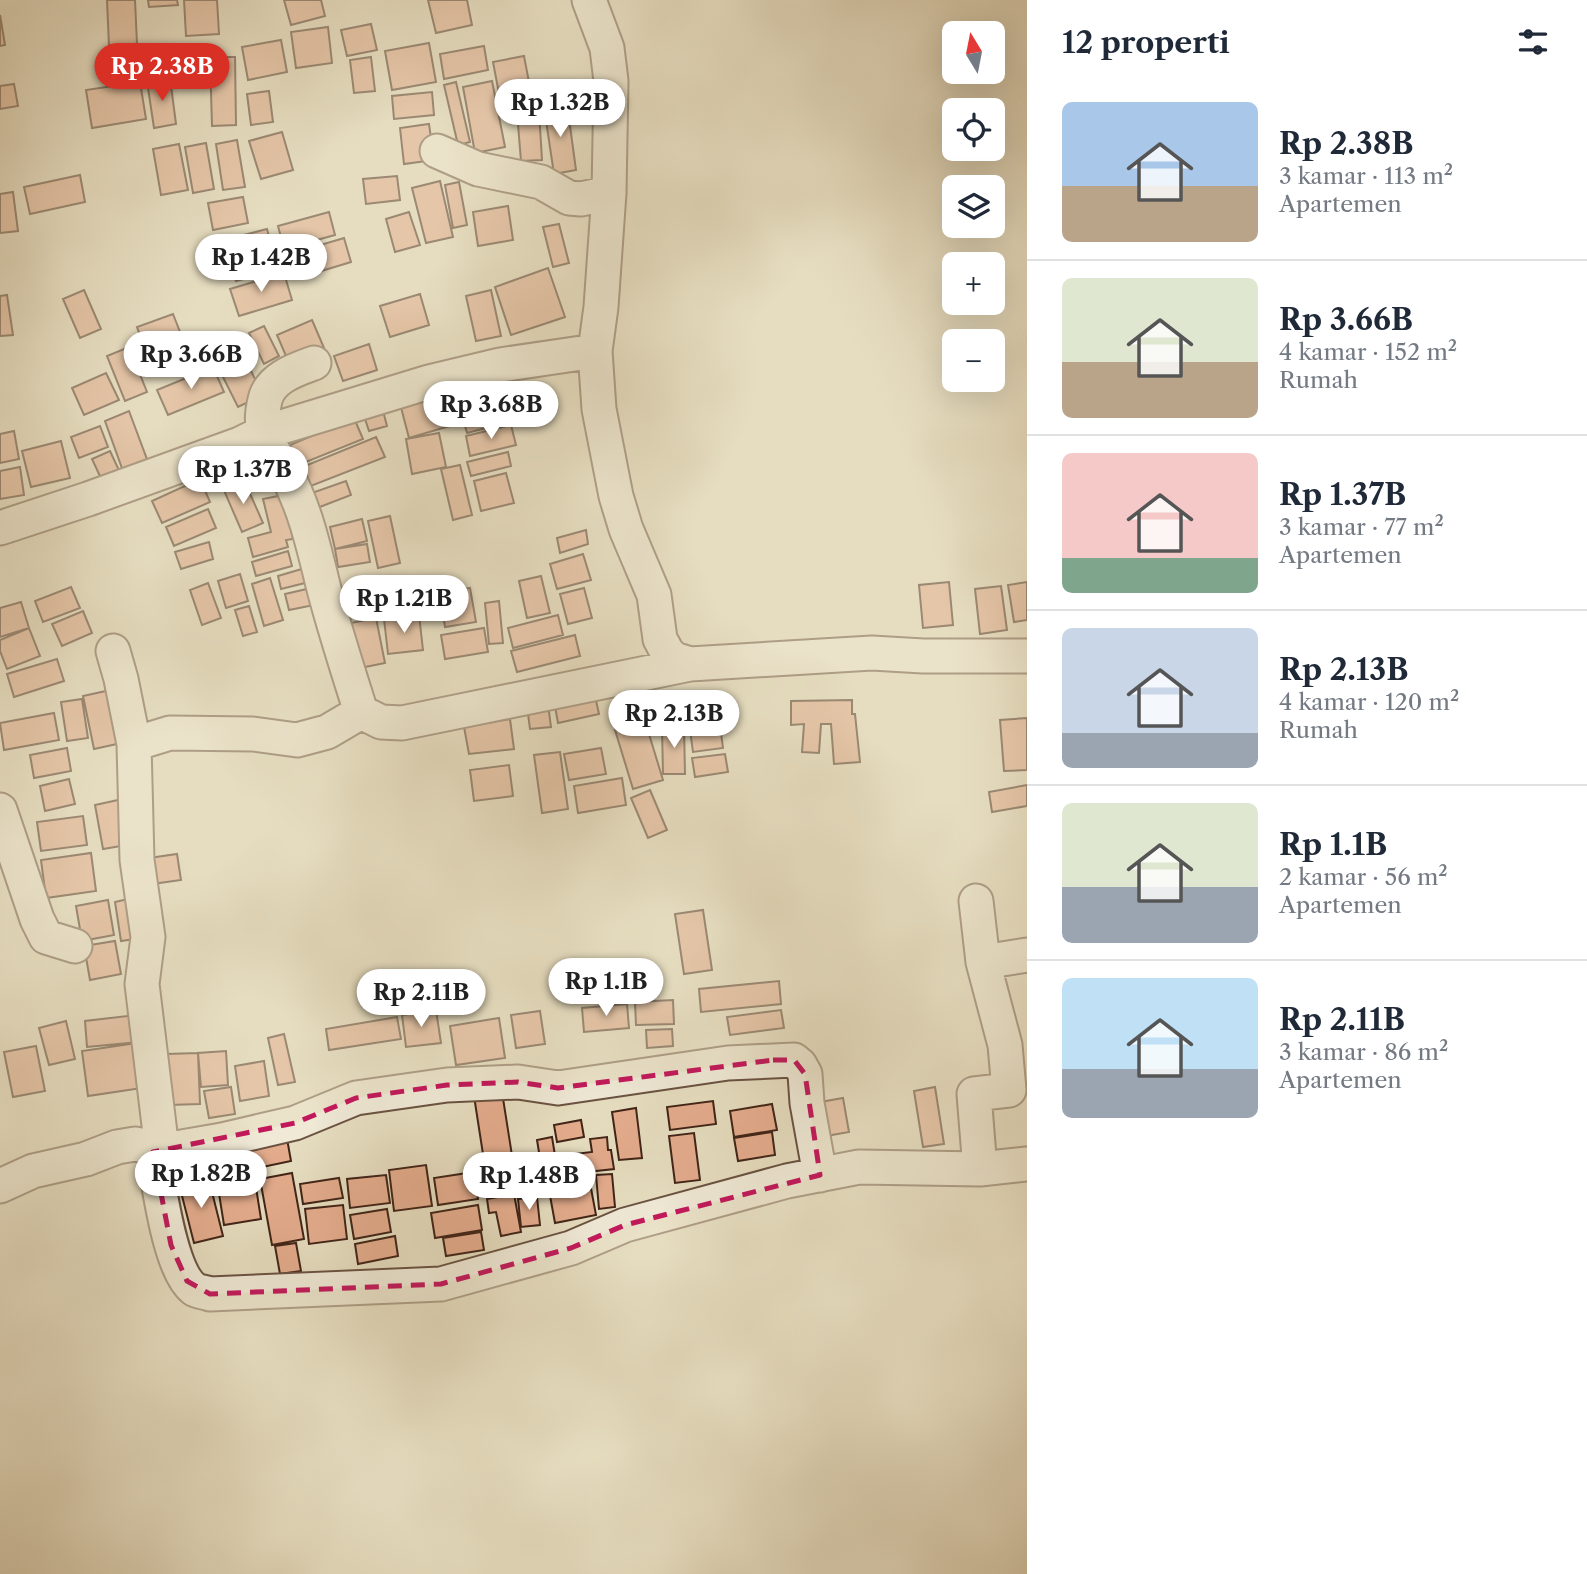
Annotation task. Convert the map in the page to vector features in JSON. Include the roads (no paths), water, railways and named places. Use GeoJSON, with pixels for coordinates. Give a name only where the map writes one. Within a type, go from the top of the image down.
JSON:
{"type":"FeatureCollection","features":[{"type":"Feature","properties":{"kind":"street"},"geometry":{"type":"LineString","coordinates":[[589,0],[607,48],[611,81],[609,193],[596,351],[599,409],[616,496],[626,529],[654,595],[660,639],[674,659],[690,664]]}},
{"type":"Feature","properties":{"kind":"street"},"geometry":{"type":"LineString","coordinates":[[437,151],[478,169],[541,183],[569,198],[581,199],[609,193]]}},
{"type":"Feature","properties":{"kind":"street"},"geometry":{"type":"LineString","coordinates":[[0,528],[101,495],[240,444],[262,433],[429,382],[500,365],[596,351]]}},
{"type":"Feature","properties":{"kind":"street"},"geometry":{"type":"LineString","coordinates":[[314,363],[291,371],[277,380],[265,397],[262,433],[287,473],[310,530],[324,589],[360,712],[381,722],[402,723],[690,664],[872,653],[1027,656]]}},
{"type":"Feature","properties":{"kind":"street"},"geometry":{"type":"LineString","coordinates":[[113,651],[134,744],[137,860],[148,937],[142,984],[158,1151],[171,1245],[187,1281],[195,1290],[209,1294],[441,1284],[571,1248],[625,1225],[787,1181],[859,1167],[980,1170],[1027,1164]]}},
{"type":"Feature","properties":{"kind":"street"},"geometry":{"type":"LineString","coordinates":[[134,744],[170,733],[253,734],[297,740],[327,732],[360,712]]}},
{"type":"Feature","properties":{"kind":"street"},"geometry":{"type":"LineString","coordinates":[[0,810],[37,919],[46,937],[75,946]]}},
{"type":"Feature","properties":{"kind":"street"},"geometry":{"type":"LineString","coordinates":[[976,901],[983,962],[1005,1045],[1009,1090],[974,1094],[980,1170]]}},
{"type":"Feature","properties":{"kind":"street"},"geometry":{"type":"LineString","coordinates":[[983,962],[1027,956]]}},
{"type":"Feature","properties":{"kind":"street"},"geometry":{"type":"LineString","coordinates":[[0,1185],[33,1171],[86,1159],[117,1147],[135,1144],[158,1151],[295,1123],[356,1098],[447,1085],[518,1082],[558,1088],[728,1063],[794,1060],[805,1074],[807,1103],[820,1175]]}}]}
